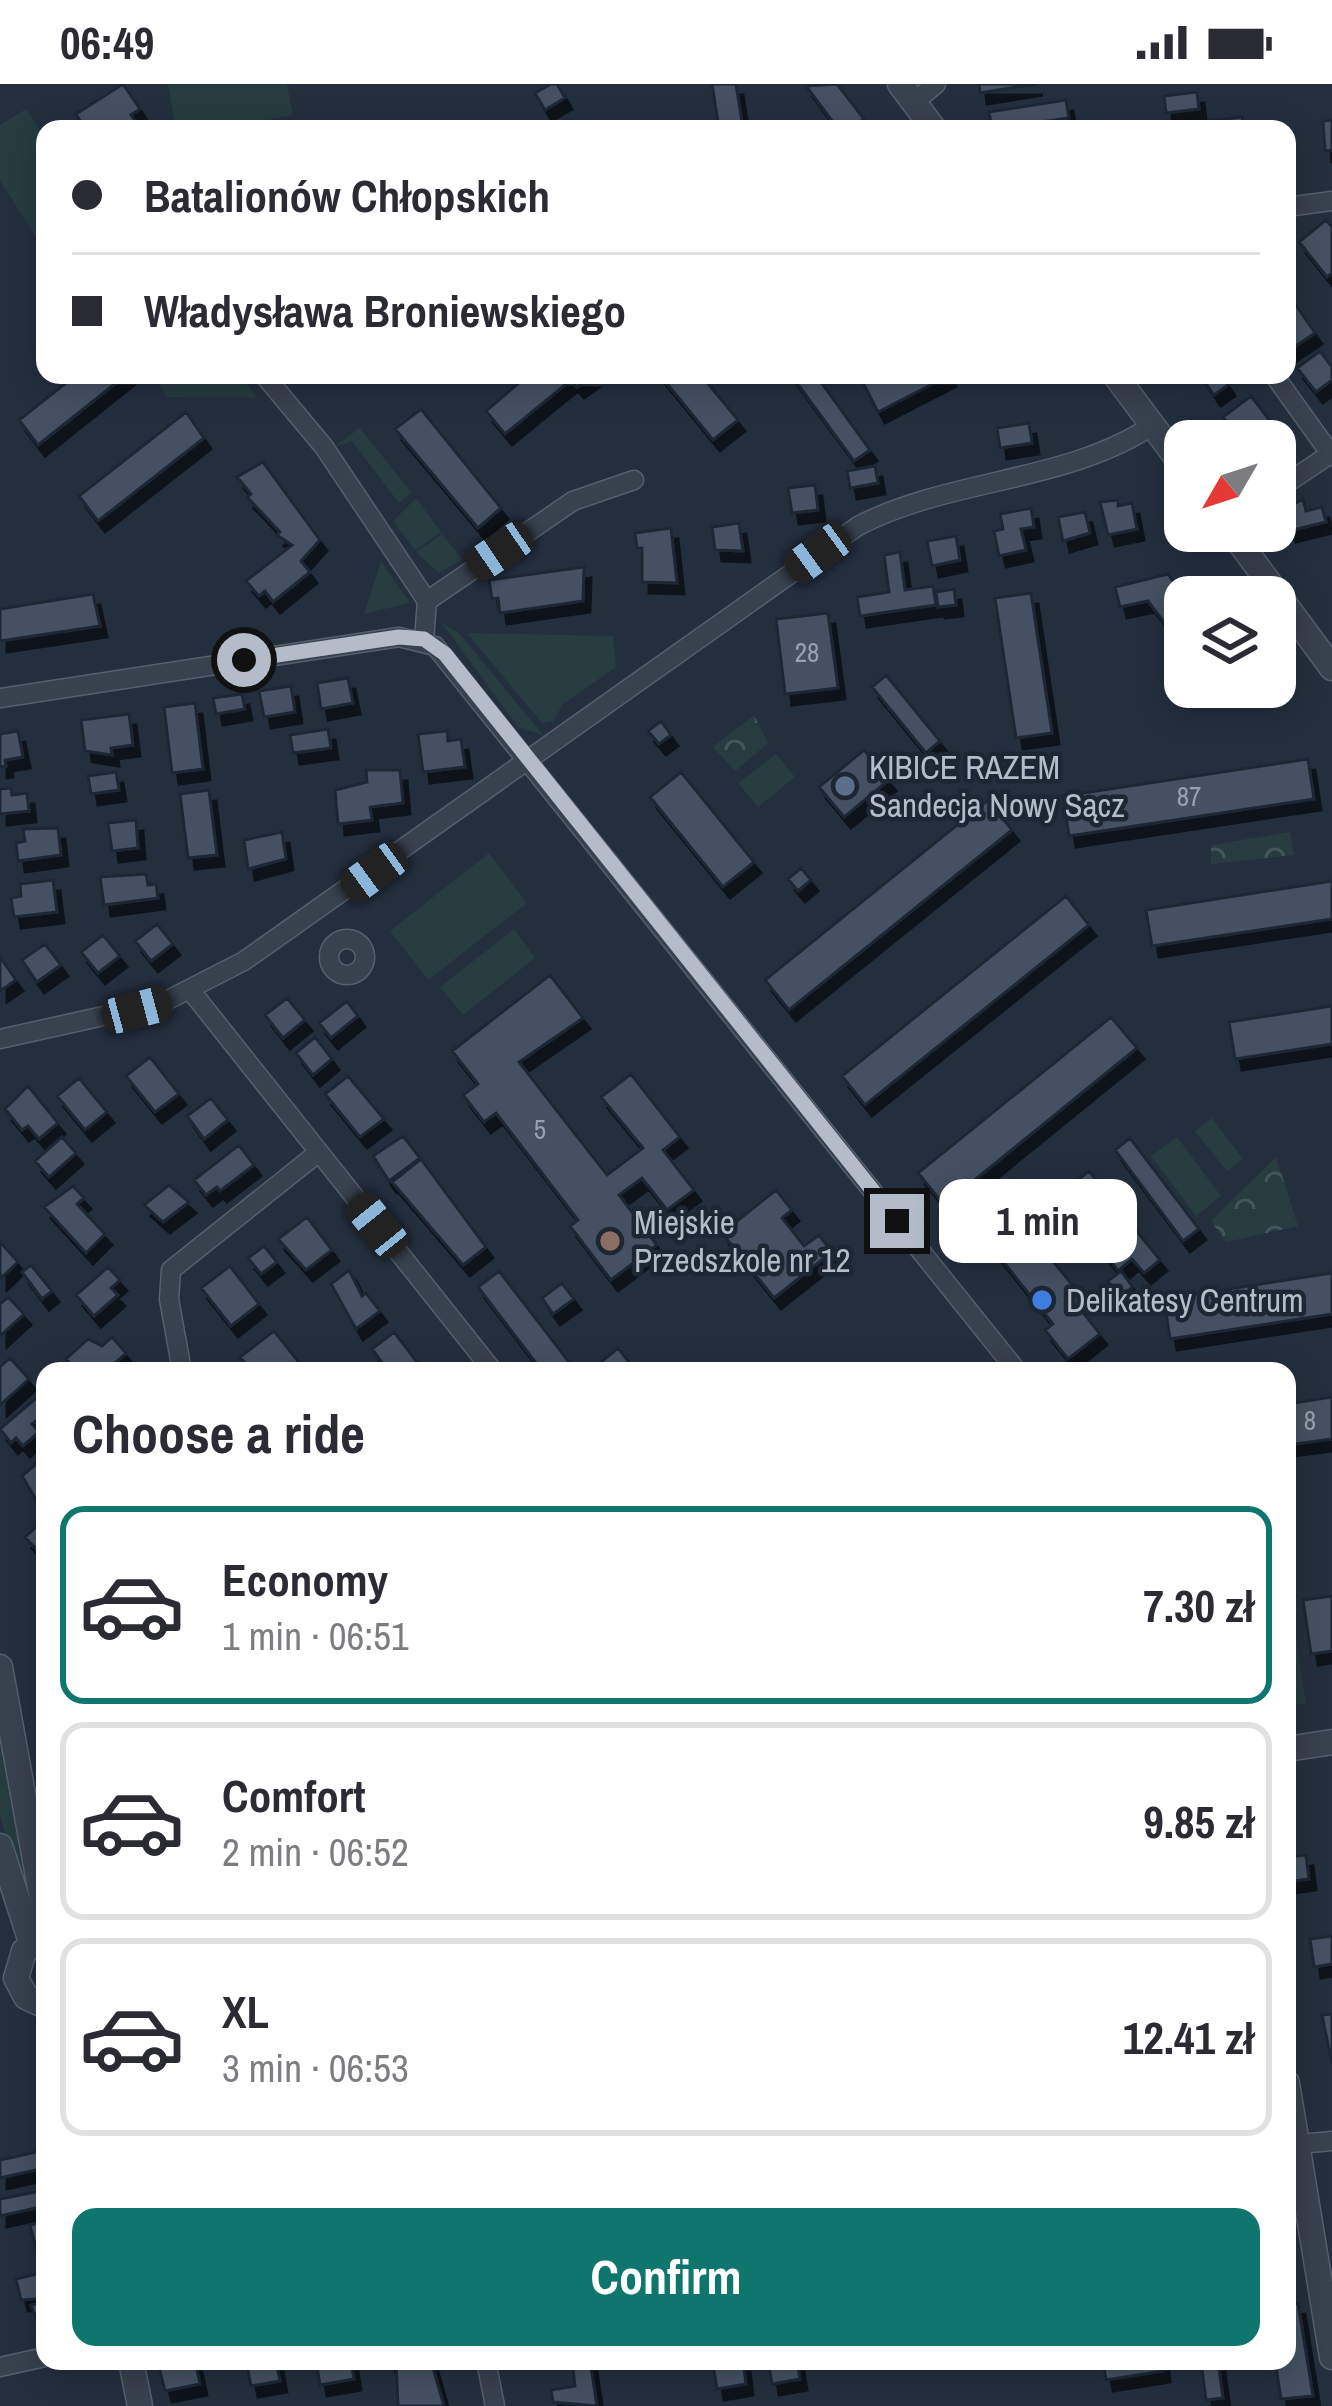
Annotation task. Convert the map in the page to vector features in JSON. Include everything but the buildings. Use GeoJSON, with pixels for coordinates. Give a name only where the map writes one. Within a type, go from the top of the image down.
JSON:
{"type":"FeatureCollection","features":[{"type":"Feature","properties":{"kind":"street"},"geometry":{"type":"LineString","coordinates":[[927,120],[907,93],[936,84]]}},
{"type":"Feature","properties":{"kind":"street"},"geometry":{"type":"LineString","coordinates":[[1296,206],[1332,200]]}},
{"type":"Feature","properties":{"kind":"street"},"geometry":{"type":"LineString","coordinates":[[272,384],[324,447],[428,601],[424,639]]}},
{"type":"Feature","properties":{"kind":"street"},"geometry":{"type":"LineString","coordinates":[[1122,384],[1164,440]]}},
{"type":"Feature","properties":{"kind":"street"},"geometry":{"type":"LineString","coordinates":[[1281,384],[1332,454],[1296,477]]}},
{"type":"Feature","properties":{"kind":"street"},"geometry":{"type":"LineString","coordinates":[[0,1039],[111,1017],[191,991],[309,919],[858,526],[902,503],[1120,447],[1153,425]]}},
{"type":"Feature","properties":{"kind":"street"},"geometry":{"type":"LineString","coordinates":[[428,601],[573,502],[634,480]]}},
{"type":"Feature","properties":{"kind":"street"},"geometry":{"type":"LineString","coordinates":[[1246,552],[1332,668]]}},
{"type":"Feature","properties":{"kind":"street"},"geometry":{"type":"LineString","coordinates":[[0,698],[399,637],[424,639],[456,666],[1009,1362]]}},
{"type":"Feature","properties":{"kind":"street"},"geometry":{"type":"LineString","coordinates":[[309,919],[331,948]]}},
{"type":"Feature","properties":{"kind":"street"},"geometry":{"type":"LineString","coordinates":[[191,991],[486,1362]]}},
{"type":"Feature","properties":{"kind":"street"},"geometry":{"type":"LineString","coordinates":[[180,1362],[169,1299],[171,1270],[319,1152]]}},
{"type":"Feature","properties":{"kind":"street"},"geometry":{"type":"LineString","coordinates":[[0,1666],[36,1806]]}},
{"type":"Feature","properties":{"kind":"street"},"geometry":{"type":"LineString","coordinates":[[0,1846],[36,1936]]}},
{"type":"Feature","properties":{"kind":"street"},"geometry":{"type":"LineString","coordinates":[[32,2003],[8,1972],[36,1946]]}},
{"type":"Feature","properties":{"kind":"street"},"geometry":{"type":"LineString","coordinates":[[1296,2145],[1332,2141]]}},
{"type":"Feature","properties":{"kind":"street"},"geometry":{"type":"LineString","coordinates":[[1296,2166],[1332,2356]]}},
{"type":"Feature","properties":{"kind":"street"},"geometry":{"type":"LineString","coordinates":[[0,2367],[36,2359]]}},
{"type":"Feature","properties":{"kind":"street"},"geometry":{"type":"LineString","coordinates":[[133,2370],[140,2406]]}},
{"type":"Feature","properties":{"kind":"street"},"geometry":{"type":"LineString","coordinates":[[488,2370],[495,2406]]}},
{"type":"Feature","properties":{"kind":"green space"},"geometry":{"type":"Polygon","coordinates":[[[168,84],[287,84],[293,115],[268,120],[174,120],[168,84]]]}},
{"type":"Feature","properties":{"kind":"green space"},"geometry":{"type":"Polygon","coordinates":[[[26,109],[36,124],[36,237],[0,181],[0,125],[26,109]]]}},
{"type":"Feature","properties":{"kind":"green space"},"geometry":{"type":"Polygon","coordinates":[[[160,384],[247,384],[258,398],[166,397],[160,384]]]}},
{"type":"Feature","properties":{"kind":"green space"},"geometry":{"type":"Polygon","coordinates":[[[360,428],[411,492],[399,503],[352,441],[332,448],[360,428]]]}},
{"type":"Feature","properties":{"kind":"green space"},"geometry":{"type":"Polygon","coordinates":[[[416,498],[441,532],[415,550],[393,521],[416,498]]]}},
{"type":"Feature","properties":{"kind":"green space"},"geometry":{"type":"Polygon","coordinates":[[[442,534],[462,559],[439,573],[416,552],[442,534]]]}},
{"type":"Feature","properties":{"kind":"green space"},"geometry":{"type":"Polygon","coordinates":[[[381,561],[410,603],[364,614],[381,561]]]}},
{"type":"Feature","properties":{"kind":"green space"},"geometry":{"type":"Polygon","coordinates":[[[442,623],[459,633],[543,735],[518,727],[442,623]]]}},
{"type":"Feature","properties":{"kind":"green space"},"geometry":{"type":"Polygon","coordinates":[[[467,633],[613,636],[616,667],[562,705],[554,721],[542,723],[467,633]]]}},
{"type":"Feature","properties":{"kind":"green space"},"geometry":{"type":"Polygon","coordinates":[[[754,715],[768,743],[735,771],[713,747],[754,715]]]}},
{"type":"Feature","properties":{"kind":"green space"},"geometry":{"type":"Polygon","coordinates":[[[776,754],[795,777],[758,807],[738,783],[776,754]]]}},
{"type":"Feature","properties":{"kind":"green space"},"geometry":{"type":"Polygon","coordinates":[[[1290,832],[1294,855],[1211,864],[1211,845],[1290,832]]]}},
{"type":"Feature","properties":{"kind":"green space"},"geometry":{"type":"Polygon","coordinates":[[[489,853],[527,903],[428,980],[390,931],[489,853]]]}},
{"type":"Feature","properties":{"kind":"green space"},"geometry":{"type":"Polygon","coordinates":[[[514,929],[535,958],[463,1015],[440,987],[514,929]]]}},
{"type":"Feature","properties":{"kind":"green space"},"geometry":{"type":"Polygon","coordinates":[[[1212,1118],[1243,1159],[1227,1171],[1195,1131],[1212,1118]]]}},
{"type":"Feature","properties":{"kind":"green space"},"geometry":{"type":"Polygon","coordinates":[[[1177,1137],[1221,1196],[1196,1216],[1151,1156],[1177,1137]]]}},
{"type":"Feature","properties":{"kind":"green space"},"geometry":{"type":"Polygon","coordinates":[[[1276,1157],[1298,1226],[1226,1242],[1211,1221],[1276,1157]]]}},
{"type":"Feature","properties":{"kind":"green space"},"geometry":{"type":"Polygon","coordinates":[[[1296,1637],[1306,1704],[1296,1705],[1296,1637]]]}},
{"type":"Feature","properties":{"kind":"green space"},"geometry":{"type":"Polygon","coordinates":[[[0,1726],[33,1898],[24,1900],[0,1815],[0,1726]]]}},
{"type":"Feature","properties":{"kind":"place","name":"KIBICE RAZEM Sandecja Nowy Sącz"},"geometry":{"type":"Point","coordinates":[845,786]}},
{"type":"Feature","properties":{"kind":"place","name":"Miejskie Przedszkole nr 12"},"geometry":{"type":"Point","coordinates":[610,1241]}},
{"type":"Feature","properties":{"kind":"place","name":"Delikatesy Centrum"},"geometry":{"type":"Point","coordinates":[1042,1300]}},
{"type":"Feature","properties":{"kind":"route"},"geometry":{"type":"LineString","coordinates":[[244,660],[399,637],[424,639],[445,654],[897,1221]]}}]}
